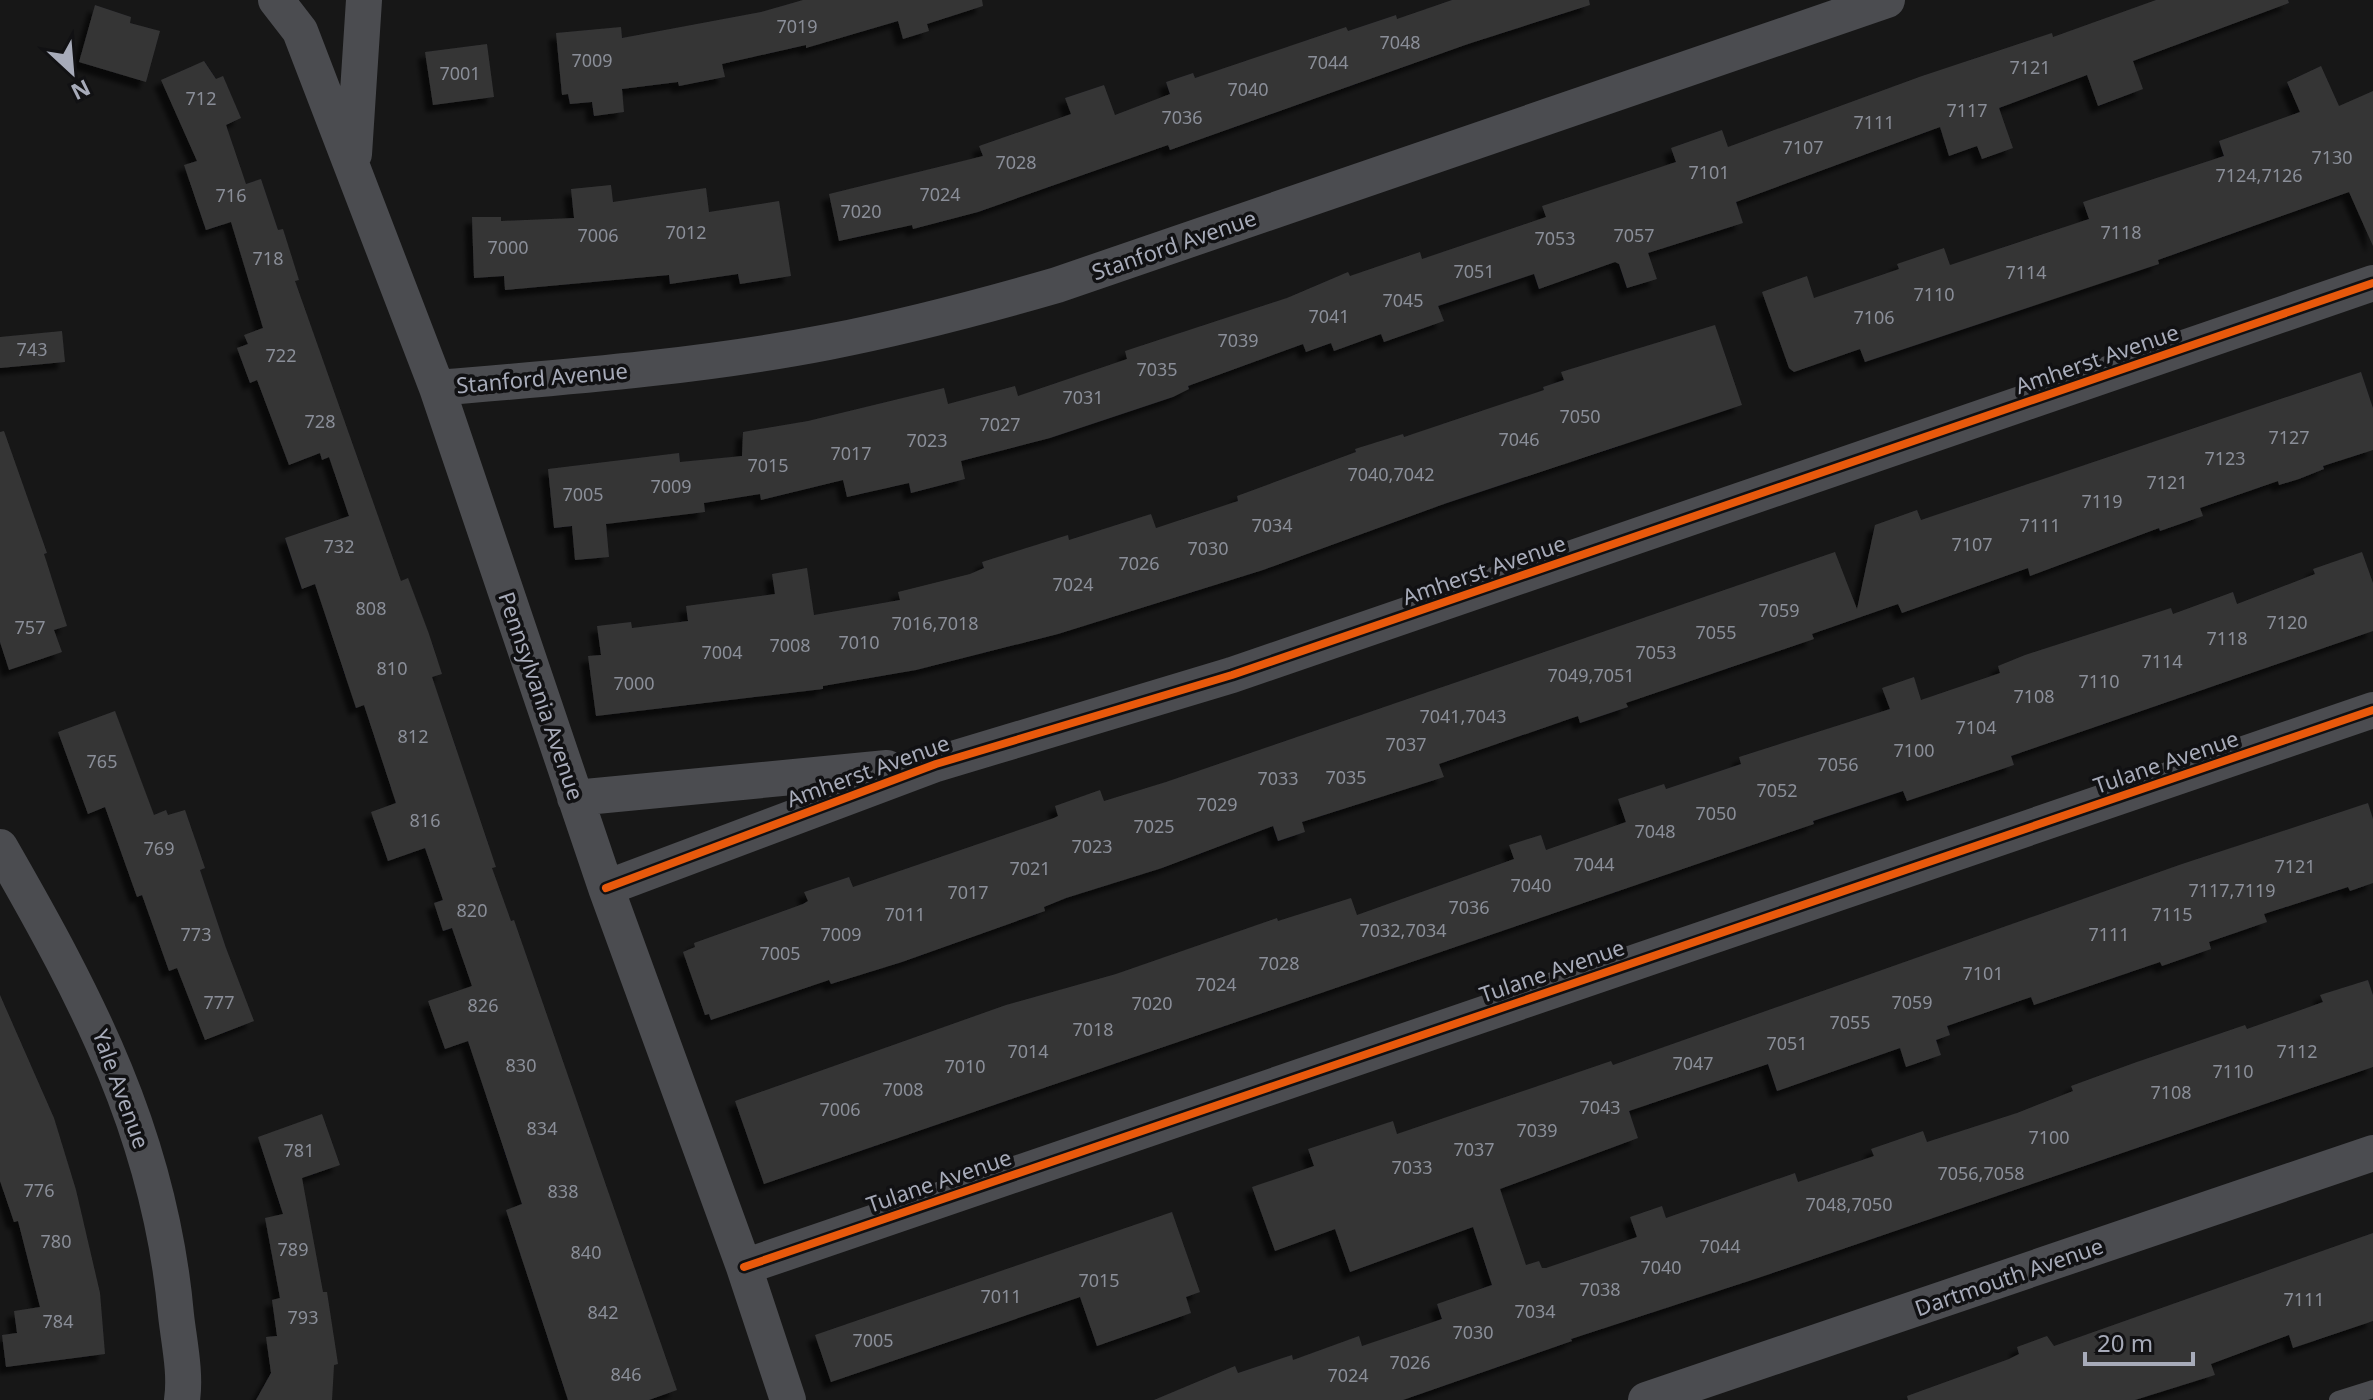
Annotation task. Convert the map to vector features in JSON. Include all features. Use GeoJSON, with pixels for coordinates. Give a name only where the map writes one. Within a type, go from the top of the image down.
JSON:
{"type":"FeatureCollection","features":[{"type":"Feature","properties":{"kind":"street","name":"Pennsylvania Avenue"},"geometry":{"type":"LineString","coordinates":[[276,0],[300,31],[437,388],[606,888],[744,1267],[788,1400]]}},
{"type":"Feature","properties":{"kind":"street"},"geometry":{"type":"LineString","coordinates":[[353,169],[364,0]]}},
{"type":"Feature","properties":{"kind":"street","name":"Stanford Avenue"},"geometry":{"type":"LineString","coordinates":[[437,388],[708,360],[826,343],[946,317],[1057,285],[1887,0]]}},
{"type":"Feature","properties":{"kind":"street","name":"Amherst Avenue"},"geometry":{"type":"LineString","coordinates":[[606,888],[936,764],[1247,670],[2373,283]]}},
{"type":"Feature","properties":{"kind":"street","name":"Tulane Avenue"},"geometry":{"type":"LineString","coordinates":[[744,1267],[2373,710]]}},
{"type":"Feature","properties":{"kind":"street","name":"Amherst Avenue"},"geometry":{"type":"LineString","coordinates":[[575,798],[936,764]]}},
{"type":"Feature","properties":{"kind":"street","name":"Yale Avenue"},"geometry":{"type":"LineString","coordinates":[[0,847],[91,1011],[138,1124],[172,1265],[182,1400]]}},
{"type":"Feature","properties":{"kind":"street","name":"Dartmouth Avenue"},"geometry":{"type":"LineString","coordinates":[[1646,1400],[2373,1153]]}},
{"type":"Feature","properties":{"kind":"lane"},"geometry":{"type":"LineString","coordinates":[[2338,1400],[2373,1389]]}},
{"type":"Feature","properties":{"kind":"building"},"geometry":{"type":"Polygon","coordinates":[[[803,0],[982,0],[983,6],[927,24],[929,31],[903,39],[898,21],[806,48],[806,45],[722,64],[725,77],[679,86],[678,82],[622,89],[624,112],[594,116],[592,102],[570,104],[568,94],[562,95],[556,33],[621,27],[622,38],[761,12],[803,0]]]}},
{"type":"Feature","properties":{"kind":"building"},"geometry":{"type":"Polygon","coordinates":[[[1452,0],[1589,0],[1590,5],[1468,44],[1170,150],[1168,145],[978,212],[913,229],[912,225],[839,241],[829,194],[983,156],[979,146],[1071,114],[1065,98],[1104,85],[1115,115],[1170,94],[1166,82],[1193,73],[1195,78],[1346,27],[1348,31],[1396,15],[1397,19],[1452,0]]]}},
{"type":"Feature","properties":{"kind":"building"},"geometry":{"type":"Polygon","coordinates":[[[2156,0],[2288,0],[2289,3],[2133,61],[2143,89],[2098,106],[2087,75],[1999,108],[2013,148],[1982,159],[1977,146],[1949,156],[1940,127],[1736,202],[1743,223],[1648,253],[1657,279],[1627,288],[1619,264],[1615,262],[1539,289],[1534,274],[1438,306],[1444,321],[1384,342],[1381,334],[1334,351],[1331,343],[1306,352],[1303,344],[1188,386],[1189,389],[1173,397],[1050,438],[961,461],[965,479],[911,493],[909,483],[847,497],[843,480],[761,500],[760,494],[704,503],[705,512],[606,524],[609,557],[575,560],[572,526],[554,528],[548,469],[679,453],[680,462],[742,456],[743,432],[808,421],[944,388],[948,404],[1015,386],[1018,396],[1127,359],[1125,351],[1287,298],[1348,272],[1350,276],[1420,252],[1422,259],[1546,217],[1542,206],[1676,162],[1671,148],[1722,130],[1728,147],[1922,76],[2052,33],[2053,37],[2156,0]]]}},
{"type":"Feature","properties":{"kind":"building"},"geometry":{"type":"Polygon","coordinates":[[[95,5],[131,17],[130,23],[160,31],[146,82],[79,62],[95,5]]]}},
{"type":"Feature","properties":{"kind":"building"},"geometry":{"type":"Polygon","coordinates":[[[487,44],[494,97],[433,105],[425,52],[487,44]]]}},
{"type":"Feature","properties":{"kind":"building"},"geometry":{"type":"Polygon","coordinates":[[[204,61],[216,79],[223,76],[241,118],[226,125],[246,184],[261,179],[278,230],[283,229],[299,280],[295,281],[401,581],[408,578],[429,634],[442,674],[432,677],[496,867],[492,868],[511,921],[514,920],[677,1390],[649,1400],[568,1400],[506,1210],[522,1204],[468,1041],[445,1049],[428,1001],[472,986],[452,928],[443,931],[434,903],[443,900],[425,848],[388,861],[371,812],[396,803],[364,705],[356,708],[315,584],[302,589],[285,538],[349,516],[329,457],[322,460],[320,453],[289,465],[257,380],[250,383],[237,348],[248,344],[244,335],[263,328],[231,222],[206,230],[184,165],[197,161],[161,80],[204,61]]]}},
{"type":"Feature","properties":{"kind":"building"},"geometry":{"type":"Polygon","coordinates":[[[2321,66],[2339,106],[2373,91],[2373,246],[2349,192],[2158,260],[2159,264],[1865,362],[1860,349],[1794,372],[1789,368],[1762,292],[1807,276],[1814,298],[1899,269],[1897,264],[1944,248],[1950,265],[2089,219],[2083,202],[2224,156],[2219,141],[2300,112],[2287,82],[2321,66]]]}},
{"type":"Feature","properties":{"kind":"building"},"geometry":{"type":"Polygon","coordinates":[[[611,185],[613,202],[706,188],[709,212],[779,201],[791,276],[740,284],[738,274],[670,284],[669,275],[505,290],[504,276],[474,278],[472,217],[501,217],[501,221],[574,218],[571,189],[611,185]]]}},
{"type":"Feature","properties":{"kind":"building"},"geometry":{"type":"Polygon","coordinates":[[[1715,325],[1742,405],[1444,504],[1263,570],[1058,634],[916,670],[823,686],[823,689],[596,716],[588,656],[601,655],[597,626],[631,622],[632,628],[688,621],[686,606],[775,594],[772,574],[807,568],[814,615],[900,600],[898,592],[970,574],[984,568],[982,562],[1068,535],[1069,540],[1151,514],[1156,528],[1238,501],[1237,496],[1356,452],[1355,449],[1403,434],[1404,437],[1544,390],[1543,387],[1564,380],[1561,372],[1715,325]]]}},
{"type":"Feature","properties":{"kind":"building"},"geometry":{"type":"Polygon","coordinates":[[[62,331],[65,362],[0,368],[0,337],[62,331]]]}},
{"type":"Feature","properties":{"kind":"building"},"geometry":{"type":"Polygon","coordinates":[[[2361,372],[2373,408],[2373,450],[2323,466],[2324,469],[2299,479],[2279,485],[2278,481],[2200,508],[2203,516],[2160,531],[2159,528],[2030,576],[2028,568],[1902,613],[1898,604],[1812,634],[1814,639],[1626,703],[1628,707],[1580,723],[1578,716],[1439,764],[1444,777],[1302,822],[1305,832],[1278,841],[1273,826],[1162,868],[1066,898],[1044,907],[1045,911],[902,962],[831,984],[829,980],[711,1020],[709,1014],[705,1015],[683,952],[695,947],[694,943],[803,904],[808,901],[804,892],[849,877],[853,887],[1054,818],[1058,816],[1055,806],[1100,790],[1104,801],[1166,782],[1835,552],[1857,609],[1875,525],[1917,510],[1921,520],[2361,372]]]}},
{"type":"Feature","properties":{"kind":"building"},"geometry":{"type":"Polygon","coordinates":[[[4,431],[47,553],[44,554],[67,626],[54,630],[62,652],[9,670],[0,642],[0,432],[4,431]]]}},
{"type":"Feature","properties":{"kind":"building"},"geometry":{"type":"Polygon","coordinates":[[[2362,552],[2373,583],[2373,631],[2011,756],[2014,765],[1907,801],[1903,791],[1813,821],[1814,824],[764,1184],[735,1101],[1006,1005],[1116,974],[1277,918],[1278,921],[1351,898],[1357,915],[1514,859],[1509,845],[1541,835],[1546,850],[1626,822],[1618,799],[1664,784],[1666,789],[1741,764],[1739,757],[1890,709],[1882,688],[1914,677],[1921,700],[2000,673],[1998,666],[2025,655],[2171,608],[2173,614],[2233,592],[2237,604],[2315,574],[2313,569],[2362,552]]]}},
{"type":"Feature","properties":{"kind":"building"},"geometry":{"type":"Polygon","coordinates":[[[115,711],[154,815],[166,810],[168,815],[185,810],[205,868],[200,870],[254,1021],[205,1040],[177,968],[169,971],[142,895],[137,897],[105,807],[88,814],[58,732],[115,711]]]}},
{"type":"Feature","properties":{"kind":"building"},"geometry":{"type":"Polygon","coordinates":[[[2368,803],[2373,819],[2373,883],[2350,891],[2348,887],[2264,914],[2267,922],[2209,942],[2211,949],[2162,966],[2160,962],[2034,1005],[2031,997],[1947,1026],[1950,1035],[1936,1040],[1941,1055],[1906,1067],[1900,1048],[1777,1091],[1768,1064],[1629,1111],[1638,1138],[1500,1189],[1526,1265],[1539,1261],[1542,1268],[1546,1268],[1637,1237],[1630,1217],[1662,1206],[1666,1218],[1795,1173],[1798,1182],[1874,1156],[1871,1149],[1923,1131],[1927,1142],[2017,1113],[2073,1091],[2071,1086],[2134,1063],[2323,1002],[2320,995],[2368,980],[2373,995],[2373,1067],[1571,1339],[1403,1400],[1154,1400],[1235,1366],[1238,1373],[1292,1355],[1293,1360],[1359,1336],[1362,1346],[1442,1319],[1437,1304],[1492,1285],[1473,1227],[1350,1272],[1335,1229],[1275,1251],[1252,1187],[1314,1166],[1308,1149],[1393,1121],[1397,1134],[1611,1061],[1613,1065],[2182,864],[2368,803]]]}},
{"type":"Feature","properties":{"kind":"building"},"geometry":{"type":"Polygon","coordinates":[[[0,995],[54,1118],[76,1190],[100,1293],[105,1354],[6,1367],[2,1335],[17,1333],[14,1311],[40,1307],[18,1221],[14,1222],[0,1181],[0,995]]]}},
{"type":"Feature","properties":{"kind":"building"},"geometry":{"type":"Polygon","coordinates":[[[322,1114],[340,1165],[302,1178],[323,1292],[327,1292],[338,1364],[334,1365],[332,1400],[256,1400],[271,1373],[266,1337],[277,1336],[272,1300],[280,1298],[265,1218],[283,1214],[258,1137],[322,1114]]]}},
{"type":"Feature","properties":{"kind":"building"},"geometry":{"type":"Polygon","coordinates":[[[1172,1212],[1200,1292],[1186,1297],[1191,1313],[1097,1346],[1080,1297],[831,1382],[815,1335],[1172,1212]]]}},
{"type":"Feature","properties":{"kind":"building"},"geometry":{"type":"Polygon","coordinates":[[[2373,1233],[2373,1321],[2293,1348],[2289,1335],[2211,1364],[2215,1375],[2135,1400],[1908,1400],[1907,1396],[2009,1359],[2019,1354],[2017,1347],[2047,1336],[2054,1346],[2373,1233]]]}},
{"type":"Feature","properties":{"kind":"cycle path"},"geometry":{"type":"LineString","coordinates":[[606,888],[936,764],[1232,675],[2373,283]]}},
{"type":"Feature","properties":{"kind":"cycle path"},"geometry":{"type":"LineString","coordinates":[[744,1267],[2373,710]]}}]}
